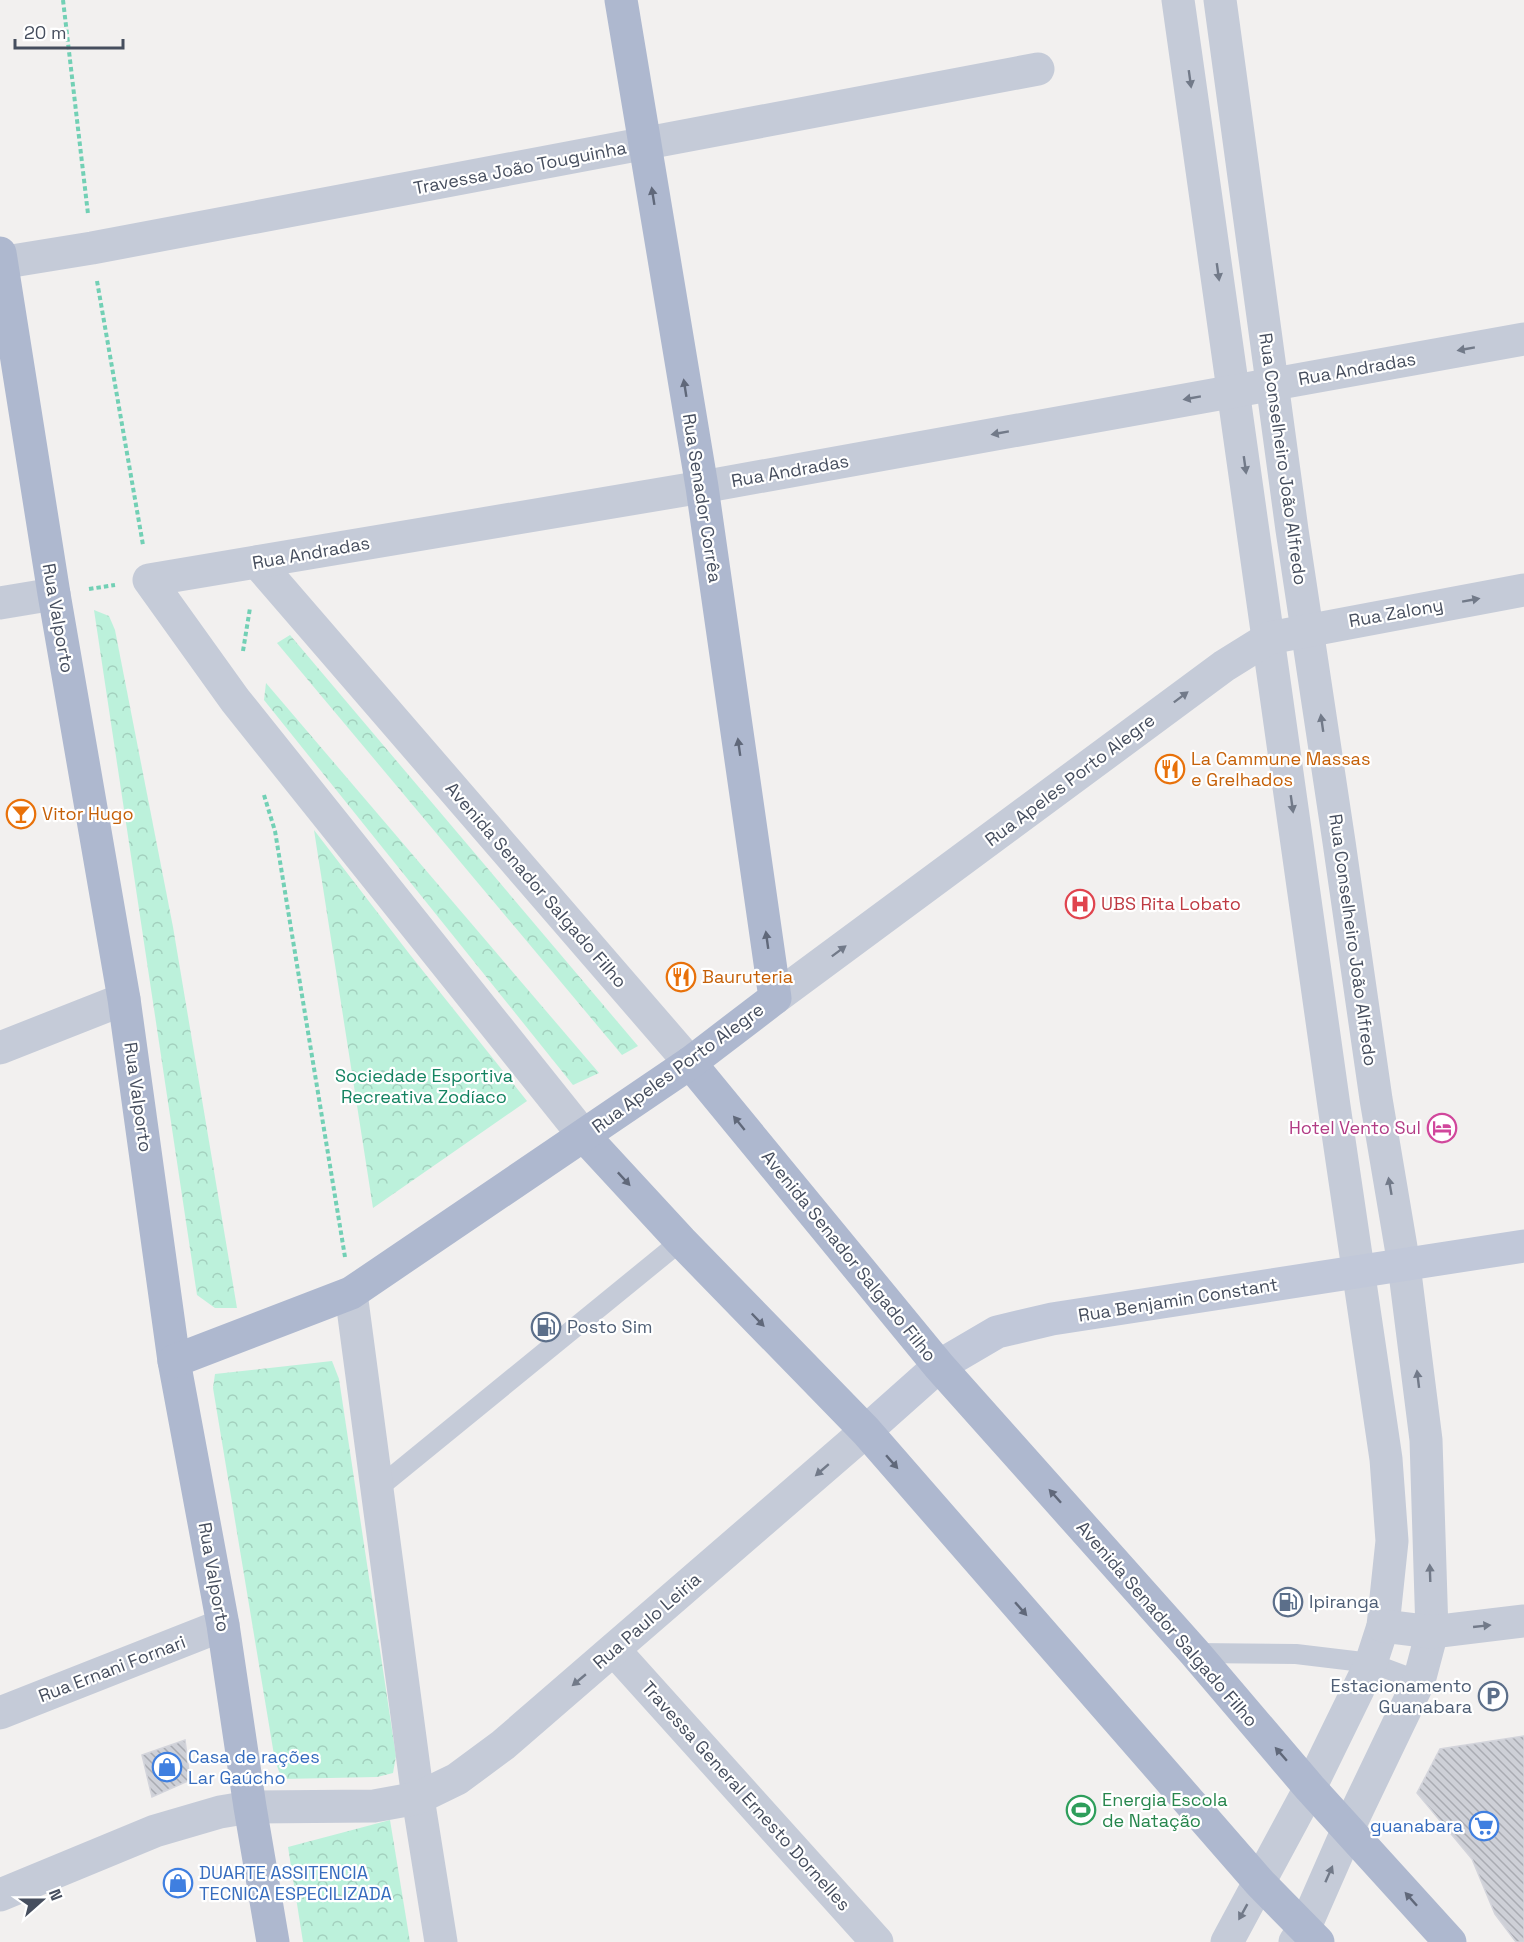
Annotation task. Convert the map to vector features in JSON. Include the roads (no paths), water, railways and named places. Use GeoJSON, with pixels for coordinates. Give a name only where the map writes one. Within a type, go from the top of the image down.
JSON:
{"type":"FeatureCollection","features":[{"type":"Feature","properties":{"kind":"main road","name":"Rua Senador Corrêa"},"geometry":{"type":"LineString","coordinates":[[621,0],[702,487],[775,998]]}},
{"type":"Feature","properties":{"kind":"main road","name":"Rua Valporto"},"geometry":{"type":"LineString","coordinates":[[0,260],[54,594],[124,999],[174,1361],[223,1625],[273,1942]]}},
{"type":"Feature","properties":{"kind":"main road","name":"Rua Apeles Porto Alegre"},"geometry":{"type":"LineString","coordinates":[[174,1361],[351,1293],[690,1063],[775,998]]}},
{"type":"Feature","properties":{"kind":"main road","name":"Avenida Senador Salgado Filho"},"geometry":{"type":"LineString","coordinates":[[690,1063],[939,1366],[1195,1653],[1310,1788],[1450,1942]]}},
{"type":"Feature","properties":{"kind":"main road"},"geometry":{"type":"LineString","coordinates":[[584,1136],[681,1241],[866,1431],[1306,1937]]}},
{"type":"Feature","properties":{"kind":"street"},"geometry":{"type":"LineString","coordinates":[[1178,0],[1386,1459],[1392,1541],[1383,1626],[1371,1663],[1310,1788],[1227,1942]]}},
{"type":"Feature","properties":{"kind":"street","name":"Rua Conselheiro João Alfredo"},"geometry":{"type":"LineString","coordinates":[[1220,0],[1292,530],[1376,1099],[1404,1265],[1426,1440],[1432,1632],[1419,1681],[1348,1829],[1306,1937]]}},
{"type":"Feature","properties":{"kind":"street"},"geometry":{"type":"LineString","coordinates":[[1185,46],[1225,40]]}},
{"type":"Feature","properties":{"kind":"street","name":"Travessa João Touguinha"},"geometry":{"type":"LineString","coordinates":[[0,260],[92,248],[1038,69]]}},
{"type":"Feature","properties":{"kind":"street"},"geometry":{"type":"LineString","coordinates":[[1206,192],[1245,186]]}},
{"type":"Feature","properties":{"kind":"street","name":"Rua Andradas"},"geometry":{"type":"LineString","coordinates":[[584,1136],[235,700],[149,580],[702,487],[1524,339]]}},
{"type":"Feature","properties":{"kind":"street"},"geometry":{"type":"LineString","coordinates":[[1255,534],[1292,530]]}},
{"type":"Feature","properties":{"kind":"street","name":"Avenida Senador Salgado Filho"},"geometry":{"type":"LineString","coordinates":[[257,562],[690,1063]]}},
{"type":"Feature","properties":{"kind":"street","name":"Rua Zalony"},"geometry":{"type":"LineString","coordinates":[[1269,638],[1524,590]]}},
{"type":"Feature","properties":{"kind":"street"},"geometry":{"type":"LineString","coordinates":[[0,603],[54,594]]}},
{"type":"Feature","properties":{"kind":"street","name":"Rua Apeles Porto Alegre"},"geometry":{"type":"LineString","coordinates":[[775,998],[1224,666],[1269,638]]}},
{"type":"Feature","properties":{"kind":"street"},"geometry":{"type":"LineString","coordinates":[[1298,848],[1339,842]]}},
{"type":"Feature","properties":{"kind":"street"},"geometry":{"type":"LineString","coordinates":[[0,1048],[124,999]]}},
{"type":"Feature","properties":{"kind":"street"},"geometry":{"type":"LineString","coordinates":[[1334,1106],[1376,1099]]}},
{"type":"Feature","properties":{"kind":"street","name":"Rua Benjamin Constant"},"geometry":{"type":"LineString","coordinates":[[866,1431],[939,1366],[997,1332],[1052,1319],[1524,1246]]}},
{"type":"Feature","properties":{"kind":"street"},"geometry":{"type":"LineString","coordinates":[[351,1293],[418,1798],[446,1935]]}},
{"type":"Feature","properties":{"kind":"street","name":"Rua Paulo Leiria"},"geometry":{"type":"LineString","coordinates":[[418,1798],[457,1779],[503,1745],[866,1431]]}},
{"type":"Feature","properties":{"kind":"street"},"geometry":{"type":"LineString","coordinates":[[1383,1626],[1432,1632],[1524,1621]]}},
{"type":"Feature","properties":{"kind":"street","name":"Rua Ernani Fornari"},"geometry":{"type":"LineString","coordinates":[[0,1713],[223,1625]]}},
{"type":"Feature","properties":{"kind":"street","name":"Travessa General Ernesto Dornelles"},"geometry":{"type":"LineString","coordinates":[[614,1650],[877,1942]]}},
{"type":"Feature","properties":{"kind":"street"},"geometry":{"type":"LineString","coordinates":[[0,1895],[155,1831],[220,1812],[250,1807],[374,1806],[418,1798]]}},
{"type":"Feature","properties":{"kind":"lane"},"geometry":{"type":"LineString","coordinates":[[377,1489],[681,1241]]}},
{"type":"Feature","properties":{"kind":"lane"},"geometry":{"type":"LineString","coordinates":[[1195,1653],[1296,1654],[1371,1663],[1419,1681]]}},
{"type":"Feature","properties":{"kind":"place","name":"La Cammune Massas e Grelhados"},"geometry":{"type":"Point","coordinates":[1170,769]}},
{"type":"Feature","properties":{"kind":"place","name":"Vitor Hugo"},"geometry":{"type":"Point","coordinates":[21,814]}},
{"type":"Feature","properties":{"kind":"place","name":"UBS Rita Lobato"},"geometry":{"type":"Point","coordinates":[1080,904]}},
{"type":"Feature","properties":{"kind":"place","name":"Bauruteria"},"geometry":{"type":"Point","coordinates":[681,977]}},
{"type":"Feature","properties":{"kind":"place","name":"Hotel Vento Sul"},"geometry":{"type":"Point","coordinates":[1442,1128]}},
{"type":"Feature","properties":{"kind":"place","name":"Posto Sim"},"geometry":{"type":"Point","coordinates":[546,1327]}},
{"type":"Feature","properties":{"kind":"place","name":"Ipiranga"},"geometry":{"type":"Point","coordinates":[1288,1602]}},
{"type":"Feature","properties":{"kind":"place","name":"Estacionamento Guanabara"},"geometry":{"type":"Point","coordinates":[1493,1696]}},
{"type":"Feature","properties":{"kind":"place","name":"Casa de rações Lar Gaúcho"},"geometry":{"type":"Point","coordinates":[167,1767]}},
{"type":"Feature","properties":{"kind":"place","name":"Energia Escola de Natação"},"geometry":{"type":"Point","coordinates":[1081,1810]}},
{"type":"Feature","properties":{"kind":"place","name":"guanabara"},"geometry":{"type":"Point","coordinates":[1484,1826]}},
{"type":"Feature","properties":{"kind":"place","name":"DUARTE ASSITENCIA TECNICA ESPECILIZADA"},"geometry":{"type":"Point","coordinates":[178,1883]}},
{"type":"Feature","properties":{"kind":"park label","name":"Sociedade Esportiva Recreativa Zodíaco"},"geometry":{"type":"Point","coordinates":[424,1086]}}]}
